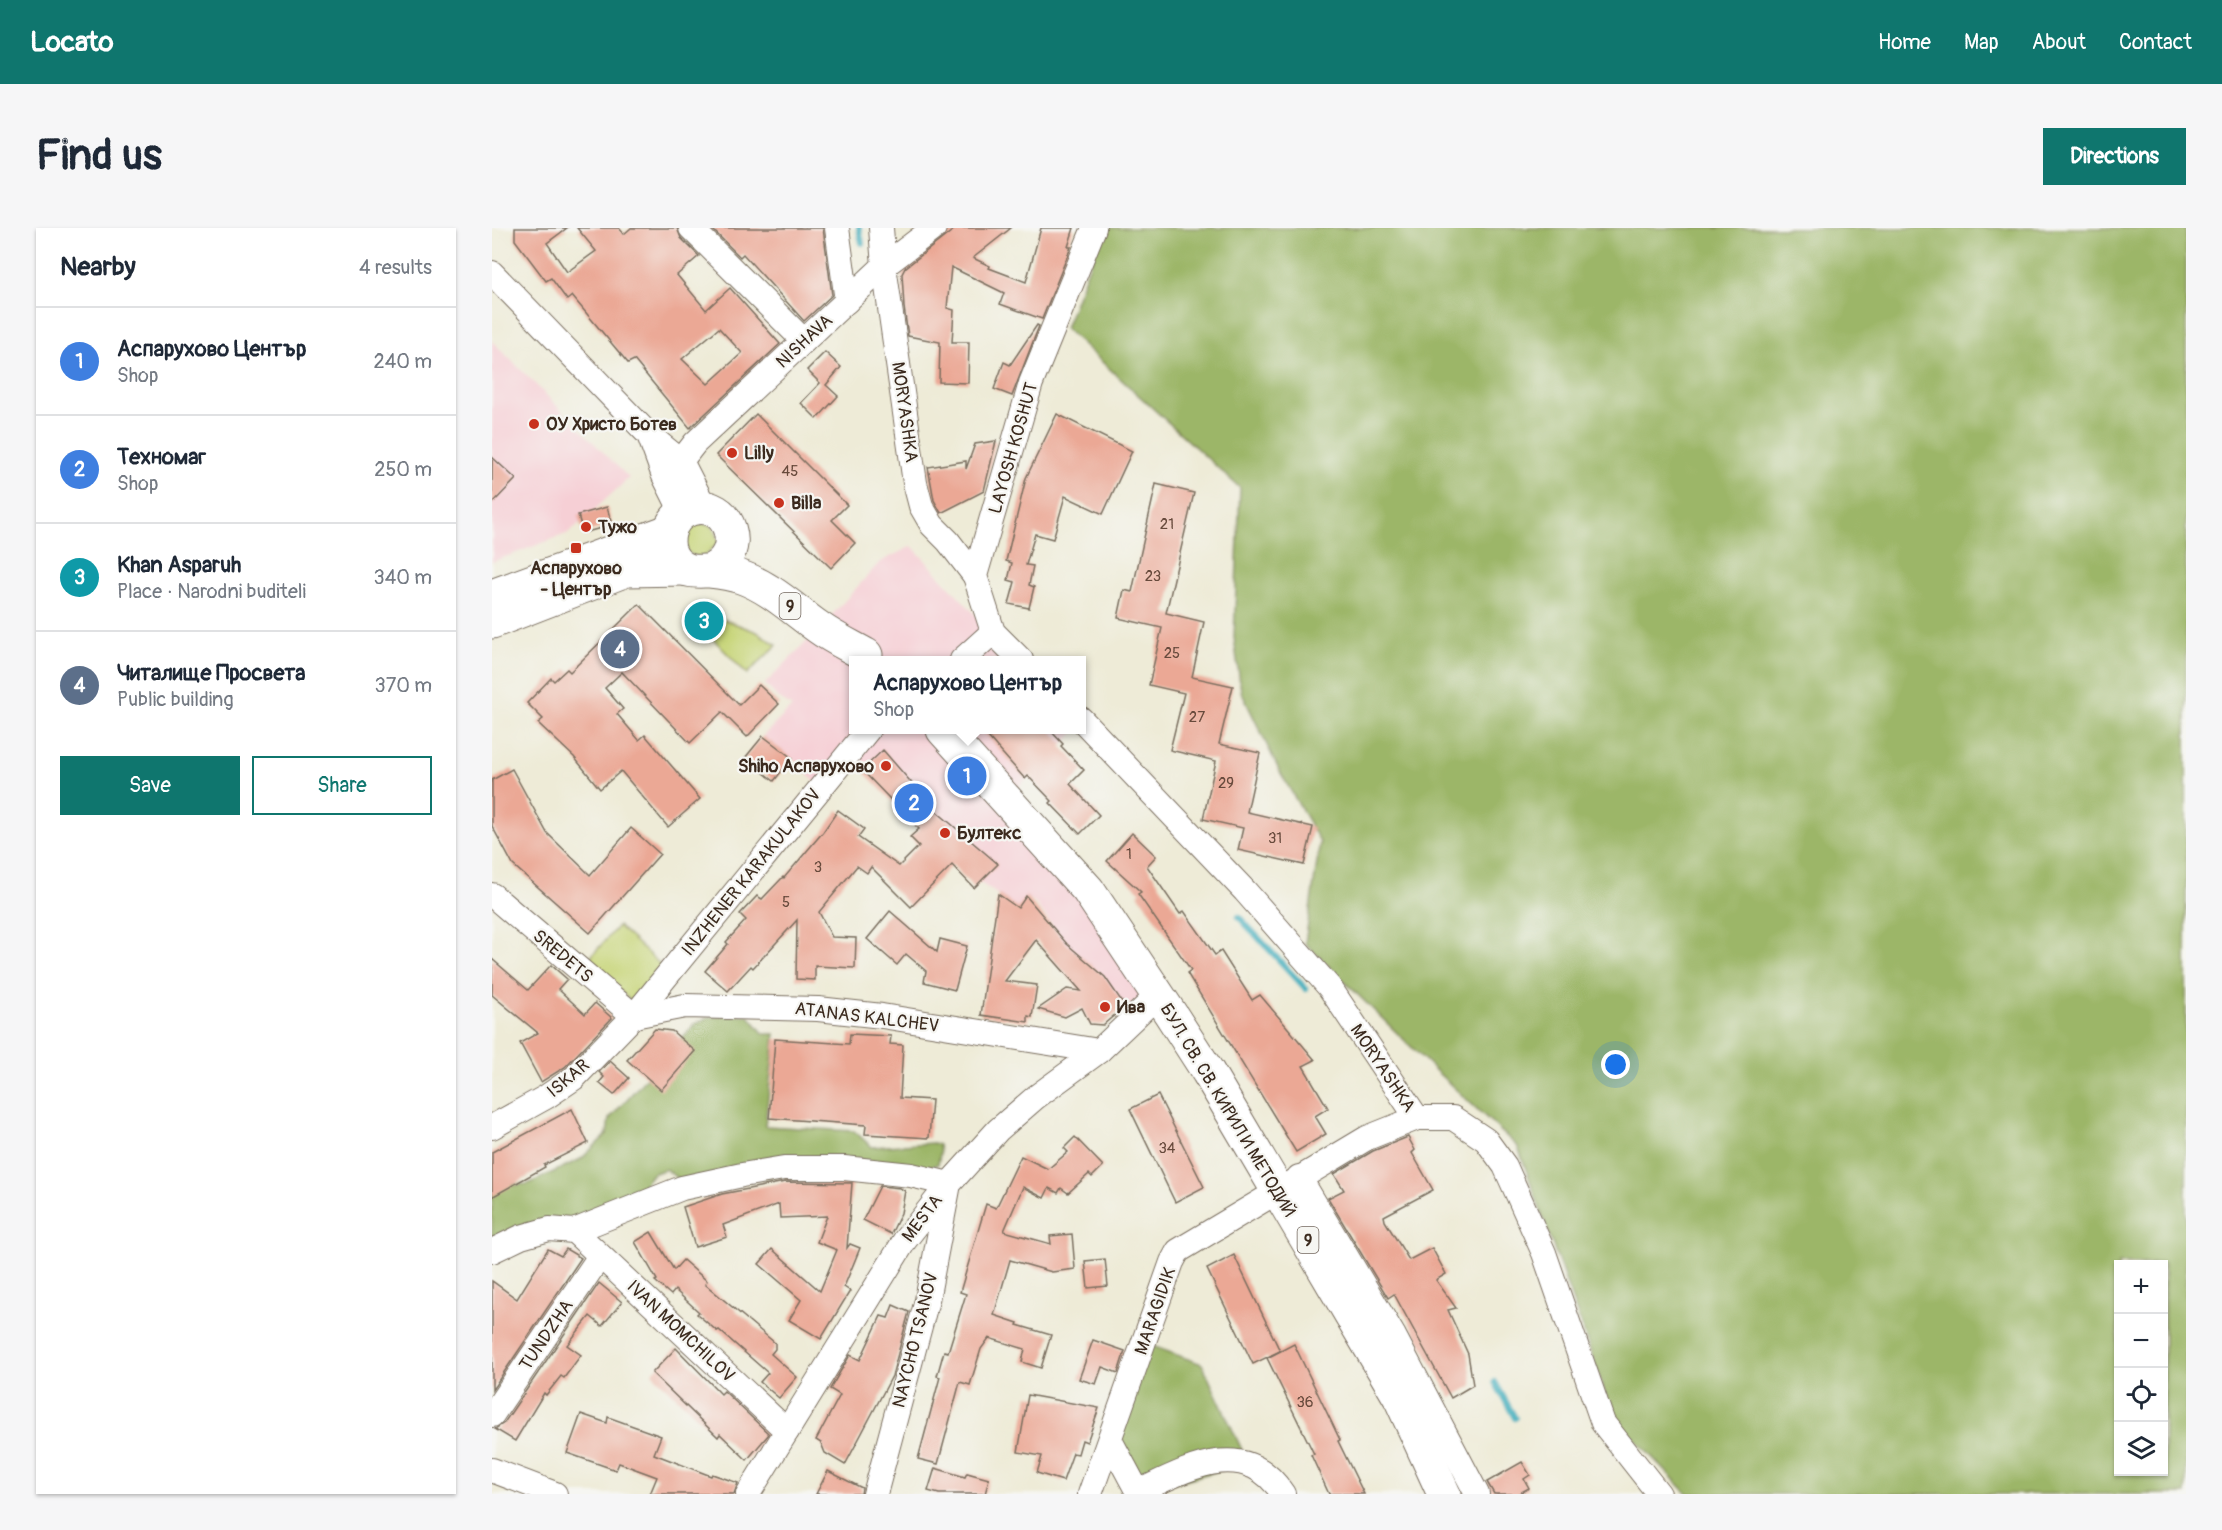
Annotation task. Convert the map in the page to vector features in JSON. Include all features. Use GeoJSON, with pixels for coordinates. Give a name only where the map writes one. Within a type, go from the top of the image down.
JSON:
{"type":"FeatureCollection","features":[{"type":"Feature","properties":{"kind":"main road"},"geometry":{"type":"LineString","coordinates":[[492,596],[684,518],[712,510],[724,518],[731,530],[732,545],[724,561],[697,570],[672,556],[668,540],[684,518]]}},
{"type":"Feature","properties":{"kind":"main road","name":"9"},"geometry":{"type":"LineString","coordinates":[[732,545],[784,584],[866,656]]}},
{"type":"Feature","properties":{"kind":"main road","name":"9"},"geometry":{"type":"LineString","coordinates":[[492,622],[626,570],[697,570],[742,577],[777,596],[820,628],[865,656]]}},
{"type":"Feature","properties":{"kind":"main road","name":"БУЛ. СВ. СВ. КИРИЛ И МЕТОДИЙ"},"geometry":{"type":"LineString","coordinates":[[948,734],[1088,890],[1208,1072],[1289,1184],[1400,1398],[1444,1494]]}},
{"type":"Feature","properties":{"kind":"street"},"geometry":{"type":"LineString","coordinates":[[691,228],[804,341]]}},
{"type":"Feature","properties":{"kind":"street"},"geometry":{"type":"LineString","coordinates":[[837,228],[847,301]]}},
{"type":"Feature","properties":{"kind":"street","name":"MORYASHKA"},"geometry":{"type":"LineString","coordinates":[[880,228],[915,483],[921,506],[932,525],[948,541],[975,576]]}},
{"type":"Feature","properties":{"kind":"street","name":"NISHAVA"},"geometry":{"type":"LineString","coordinates":[[681,461],[695,443],[884,266],[934,228]]}},
{"type":"Feature","properties":{"kind":"street","name":"LAYOSH KOSHUT"},"geometry":{"type":"LineString","coordinates":[[975,576],[1031,383],[1094,228]]}},
{"type":"Feature","properties":{"kind":"street"},"geometry":{"type":"LineString","coordinates":[[492,273],[649,435],[681,461],[684,518]]}},
{"type":"Feature","properties":{"kind":"street"},"geometry":{"type":"LineString","coordinates":[[649,435],[661,469],[684,518]]}},
{"type":"Feature","properties":{"kind":"street"},"geometry":{"type":"LineString","coordinates":[[975,576],[993,632],[1017,656]]}},
{"type":"Feature","properties":{"kind":"street"},"geometry":{"type":"LineString","coordinates":[[966,656],[993,632]]}},
{"type":"Feature","properties":{"kind":"street","name":"MORYASHKA"},"geometry":{"type":"LineString","coordinates":[[1086,724],[1245,891],[1329,988],[1417,1118],[1453,1119],[1486,1140],[1505,1166],[1544,1253],[1603,1423],[1659,1494]]}},
{"type":"Feature","properties":{"kind":"street","name":"INZHENER KARAKULAKOV"},"geometry":{"type":"LineString","coordinates":[[634,1016],[864,734]]}},
{"type":"Feature","properties":{"kind":"street","name":"SREDETS"},"geometry":{"type":"LineString","coordinates":[[492,895],[634,1016]]}},
{"type":"Feature","properties":{"kind":"street","name":"MESTA"},"geometry":{"type":"LineString","coordinates":[[748,1494],[905,1240],[949,1184],[998,1130],[1036,1097],[1099,1051],[1158,995]]}},
{"type":"Feature","properties":{"kind":"street","name":"ATANAS KALCHEV"},"geometry":{"type":"LineString","coordinates":[[634,1016],[685,1006],[797,1008],[882,1016],[1099,1051]]}},
{"type":"Feature","properties":{"kind":"street","name":"ISKAR"},"geometry":{"type":"LineString","coordinates":[[492,1127],[546,1097],[574,1078],[634,1016]]}},
{"type":"Feature","properties":{"kind":"street","name":"MARAGIDIK"},"geometry":{"type":"LineString","coordinates":[[1090,1494],[1172,1262],[1178,1251],[1367,1138],[1417,1118]]}},
{"type":"Feature","properties":{"kind":"street"},"geometry":{"type":"LineString","coordinates":[[492,1251],[520,1237],[549,1229],[574,1231],[682,1188],[784,1168],[844,1168],[911,1175],[949,1184]]}},
{"type":"Feature","properties":{"kind":"street","name":"NAYCHO TSANOV"},"geometry":{"type":"LineString","coordinates":[[875,1494],[927,1300],[949,1184]]}},
{"type":"Feature","properties":{"kind":"street"},"geometry":{"type":"LineString","coordinates":[[1289,1184],[1394,1336],[1477,1494]]}},
{"type":"Feature","properties":{"kind":"street","name":"IVAN MOMCHILOV"},"geometry":{"type":"LineString","coordinates":[[574,1231],[787,1431]]}},
{"type":"Feature","properties":{"kind":"street","name":"TUNDZHA"},"geometry":{"type":"LineString","coordinates":[[492,1415],[600,1256]]}},
{"type":"Feature","properties":{"kind":"street"},"geometry":{"type":"LineString","coordinates":[[1110,1440],[1138,1493],[1182,1472],[1219,1461],[1248,1462],[1268,1475],[1283,1494]]}},
{"type":"Feature","properties":{"kind":"street"},"geometry":{"type":"LineString","coordinates":[[492,1470],[555,1494]]}},
{"type":"Feature","properties":{"kind":"shaded area","name":"ОУ Христо Ботев"},"geometry":{"type":"Polygon","coordinates":[[[492,341],[629,478],[569,533],[492,562],[492,341]]]}},
{"type":"Feature","properties":{"kind":"shaded area"},"geometry":{"type":"Polygon","coordinates":[[[912,546],[978,617],[993,650],[1000,656],[849,656],[849,734],[1073,734],[1000,805],[1084,897],[1148,994],[1127,1008],[1105,977],[1067,944],[1036,904],[1026,897],[1018,908],[979,882],[997,864],[936,811],[883,750],[862,770],[849,753],[820,787],[792,758],[763,736],[792,707],[778,698],[765,684],[880,562],[912,546]]]}},
{"type":"Feature","properties":{"kind":"green space"},"geometry":{"type":"Polygon","coordinates":[[[1104,228],[2186,228],[2186,1494],[1688,1494],[1614,1418],[1518,1147],[1438,1073],[1305,943],[1320,842],[1279,770],[1241,691],[1234,637],[1240,488],[1065,328],[1104,228]]]}},
{"type":"Feature","properties":{"kind":"green space"},"geometry":{"type":"Polygon","coordinates":[[[694,522],[712,526],[719,542],[702,559],[686,552],[682,535],[694,522]]]}},
{"type":"Feature","properties":{"kind":"green space"},"geometry":{"type":"Polygon","coordinates":[[[696,609],[757,632],[777,645],[747,674],[691,616],[696,609]]]}},
{"type":"Feature","properties":{"kind":"green space"},"geometry":{"type":"Polygon","coordinates":[[[618,926],[663,967],[632,1002],[587,961],[618,926]]]}},
{"type":"Feature","properties":{"kind":"green space"},"geometry":{"type":"Polygon","coordinates":[[[748,1015],[764,1034],[775,1034],[765,1126],[854,1131],[872,1147],[933,1143],[939,1145],[938,1164],[926,1169],[680,1181],[666,1169],[652,1174],[637,1194],[569,1221],[492,1242],[492,1186],[528,1184],[581,1159],[607,1134],[609,1119],[695,1024],[709,1017],[748,1015]]]}},
{"type":"Feature","properties":{"kind":"green space"},"geometry":{"type":"Polygon","coordinates":[[[1144,1343],[1202,1364],[1248,1463],[1138,1492],[1110,1440],[1144,1343]]]}},
{"type":"Feature","properties":{"kind":"building"},"geometry":{"type":"Polygon","coordinates":[[[515,228],[567,228],[547,243],[567,272],[596,251],[577,228],[619,228],[624,234],[631,228],[677,228],[681,238],[699,256],[677,275],[706,310],[730,288],[780,344],[690,428],[634,360],[628,363],[572,296],[567,300],[551,278],[546,281],[515,240],[515,228]],[[719,328],[682,359],[708,384],[742,353],[719,328]]]}},
{"type":"Feature","properties":{"kind":"building"},"geometry":{"type":"Polygon","coordinates":[[[711,228],[823,228],[832,295],[804,321],[743,254],[740,257],[711,228]]]}},
{"type":"Feature","properties":{"kind":"building"},"geometry":{"type":"Polygon","coordinates":[[[956,228],[1011,228],[973,258],[990,266],[989,268],[1026,282],[1041,228],[1074,228],[1068,247],[1071,247],[1042,319],[1000,304],[1004,293],[951,267],[947,308],[954,310],[952,342],[969,342],[968,383],[939,382],[940,342],[908,336],[904,307],[902,274],[905,268],[956,228]]]}},
{"type":"Feature","properties":{"kind":"building"},"geometry":{"type":"Polygon","coordinates":[[[1037,325],[1039,326],[1012,396],[994,389],[1004,362],[1010,365],[1037,325]]]}},
{"type":"Feature","properties":{"kind":"building"},"geometry":{"type":"Polygon","coordinates":[[[825,352],[841,367],[826,385],[838,396],[817,419],[801,403],[820,383],[807,370],[825,352]]]}},
{"type":"Feature","properties":{"kind":"building"},"geometry":{"type":"Polygon","coordinates":[[[756,414],[847,505],[832,520],[855,543],[831,568],[716,455],[756,414]]]}},
{"type":"Feature","properties":{"kind":"building"},"geometry":{"type":"Polygon","coordinates":[[[1057,414],[1132,451],[1103,514],[1065,496],[1053,539],[1035,534],[1026,565],[1033,566],[1029,585],[1034,587],[1029,608],[1009,604],[1015,582],[1008,580],[1012,563],[1006,561],[1026,478],[1057,414]]]}},
{"type":"Feature","properties":{"kind":"building"},"geometry":{"type":"Polygon","coordinates":[[[996,441],[984,491],[941,513],[934,500],[928,467],[966,461],[966,469],[975,444],[996,441]]]}},
{"type":"Feature","properties":{"kind":"building"},"geometry":{"type":"Polygon","coordinates":[[[492,457],[516,479],[492,504],[492,457]]]}},
{"type":"Feature","properties":{"kind":"building"},"geometry":{"type":"Polygon","coordinates":[[[1156,484],[1194,493],[1166,613],[1204,622],[1192,677],[1233,686],[1219,744],[1260,753],[1247,812],[1313,827],[1304,865],[1238,850],[1243,828],[1203,819],[1216,761],[1170,750],[1184,693],[1149,685],[1162,628],[1118,618],[1124,590],[1132,592],[1156,484]]]}},
{"type":"Feature","properties":{"kind":"building"},"geometry":{"type":"Polygon","coordinates":[[[607,507],[612,525],[583,533],[578,515],[607,507]]]}},
{"type":"Feature","properties":{"kind":"building"},"geometry":{"type":"Polygon","coordinates":[[[639,604],[739,705],[759,685],[779,704],[747,737],[722,712],[690,743],[622,672],[605,688],[623,709],[617,714],[639,740],[645,735],[700,799],[668,827],[621,771],[600,789],[574,757],[538,723],[543,719],[527,703],[551,678],[554,681],[567,669],[570,672],[639,604]]]}},
{"type":"Feature","properties":{"kind":"building"},"geometry":{"type":"Polygon","coordinates":[[[985,734],[1054,734],[1063,744],[1061,746],[1084,770],[1070,784],[1099,815],[1080,834],[1028,776],[1025,779],[985,734]]]}},
{"type":"Feature","properties":{"kind":"building"},"geometry":{"type":"Polygon","coordinates":[[[763,736],[792,758],[774,781],[745,758],[763,736]]]}},
{"type":"Feature","properties":{"kind":"building"},"geometry":{"type":"Polygon","coordinates":[[[883,750],[936,811],[998,864],[974,888],[952,865],[911,907],[871,867],[867,873],[857,866],[819,912],[832,937],[856,938],[855,968],[815,966],[815,980],[796,979],[797,920],[753,968],[751,966],[728,991],[705,971],[728,944],[726,942],[746,920],[740,914],[757,896],[762,899],[784,878],[823,832],[838,810],[864,829],[858,837],[899,866],[919,846],[910,837],[919,829],[862,770],[883,750]]]}},
{"type":"Feature","properties":{"kind":"building"},"geometry":{"type":"Polygon","coordinates":[[[512,769],[547,833],[590,875],[631,828],[660,854],[590,933],[513,865],[492,826],[492,780],[512,769]]]}},
{"type":"Feature","properties":{"kind":"building"},"geometry":{"type":"Polygon","coordinates":[[[1132,833],[1156,856],[1147,866],[1180,914],[1184,911],[1215,955],[1221,951],[1252,1000],[1260,995],[1315,1060],[1303,1066],[1328,1108],[1315,1116],[1326,1134],[1296,1152],[1187,973],[1191,970],[1138,894],[1141,892],[1107,861],[1132,833]]]}},
{"type":"Feature","properties":{"kind":"building"},"geometry":{"type":"Polygon","coordinates":[[[998,894],[1018,908],[1026,896],[1067,944],[1105,977],[1125,1006],[1103,1025],[1090,1024],[1082,1008],[1065,1017],[1038,1009],[1067,989],[1081,991],[1036,940],[1005,981],[1037,985],[1032,1017],[1028,1016],[1028,1022],[981,1015],[998,894]]]}},
{"type":"Feature","properties":{"kind":"building"},"geometry":{"type":"Polygon","coordinates":[[[890,911],[937,952],[940,939],[967,946],[955,990],[924,982],[926,971],[906,954],[897,965],[867,939],[890,911]]]}},
{"type":"Feature","properties":{"kind":"building"},"geometry":{"type":"Polygon","coordinates":[[[492,959],[528,990],[551,965],[567,979],[558,989],[585,1014],[595,1003],[612,1018],[565,1067],[541,1082],[520,1043],[538,1033],[492,995],[492,959]]]}},
{"type":"Feature","properties":{"kind":"building"},"geometry":{"type":"Polygon","coordinates":[[[655,1029],[672,1031],[695,1051],[661,1090],[627,1060],[655,1029]]]}},
{"type":"Feature","properties":{"kind":"building"},"geometry":{"type":"Polygon","coordinates":[[[850,1034],[891,1036],[890,1044],[903,1045],[900,1098],[932,1100],[929,1138],[865,1134],[866,1125],[769,1118],[775,1039],[849,1044],[850,1034]]]}},
{"type":"Feature","properties":{"kind":"building"},"geometry":{"type":"Polygon","coordinates":[[[610,1061],[629,1078],[614,1095],[599,1083],[604,1077],[599,1072],[610,1061]]]}},
{"type":"Feature","properties":{"kind":"building"},"geometry":{"type":"Polygon","coordinates":[[[1158,1095],[1204,1187],[1175,1202],[1130,1109],[1158,1095]]]}},
{"type":"Feature","properties":{"kind":"building"},"geometry":{"type":"Polygon","coordinates":[[[572,1109],[588,1143],[544,1165],[545,1167],[492,1197],[492,1152],[572,1109]]]}},
{"type":"Feature","properties":{"kind":"building"},"geometry":{"type":"Polygon","coordinates":[[[1075,1137],[1103,1166],[1092,1177],[1089,1174],[1068,1193],[1061,1188],[1058,1193],[1049,1188],[1044,1198],[1023,1187],[1004,1231],[1051,1244],[1050,1236],[1072,1234],[1075,1269],[1052,1272],[1010,1260],[994,1315],[1018,1323],[1017,1325],[1051,1335],[1041,1368],[1022,1362],[1025,1349],[989,1338],[981,1349],[970,1385],[960,1382],[938,1464],[918,1459],[940,1377],[937,1376],[944,1351],[948,1352],[966,1294],[960,1292],[986,1204],[996,1208],[1021,1156],[1048,1169],[1068,1152],[1064,1148],[1075,1137]]]}},
{"type":"Feature","properties":{"kind":"building"},"geometry":{"type":"Polygon","coordinates":[[[1408,1137],[1415,1150],[1412,1153],[1433,1190],[1384,1216],[1409,1260],[1432,1248],[1446,1274],[1436,1280],[1456,1308],[1448,1310],[1468,1354],[1473,1385],[1451,1398],[1394,1294],[1388,1298],[1328,1198],[1344,1190],[1334,1174],[1373,1151],[1408,1137]]]}},
{"type":"Feature","properties":{"kind":"building"},"geometry":{"type":"Polygon","coordinates":[[[785,1182],[852,1183],[847,1248],[850,1244],[860,1248],[844,1287],[850,1291],[821,1339],[789,1320],[801,1300],[759,1264],[772,1249],[820,1291],[837,1250],[817,1242],[827,1216],[780,1218],[779,1204],[723,1225],[727,1237],[695,1247],[683,1207],[722,1194],[785,1182]]]}},
{"type":"Feature","properties":{"kind":"building"},"geometry":{"type":"Polygon","coordinates":[[[880,1186],[900,1188],[905,1191],[901,1213],[891,1234],[863,1220],[880,1186]]]}},
{"type":"Feature","properties":{"kind":"building"},"geometry":{"type":"Polygon","coordinates":[[[651,1232],[674,1270],[683,1260],[707,1281],[705,1284],[775,1343],[775,1349],[771,1354],[797,1377],[779,1398],[760,1382],[768,1373],[697,1314],[699,1312],[675,1290],[671,1295],[655,1281],[657,1280],[635,1242],[651,1232]]]}},
{"type":"Feature","properties":{"kind":"building"},"geometry":{"type":"Polygon","coordinates":[[[548,1249],[561,1256],[566,1249],[581,1258],[492,1390],[492,1281],[517,1299],[548,1249]]]}},
{"type":"Feature","properties":{"kind":"building"},"geometry":{"type":"Polygon","coordinates":[[[1234,1255],[1280,1351],[1253,1364],[1207,1269],[1234,1255]]]}},
{"type":"Feature","properties":{"kind":"building"},"geometry":{"type":"Polygon","coordinates":[[[1105,1259],[1108,1286],[1088,1288],[1085,1261],[1105,1259]]]}},
{"type":"Feature","properties":{"kind":"building"},"geometry":{"type":"Polygon","coordinates":[[[599,1283],[622,1302],[602,1326],[590,1316],[567,1345],[581,1355],[564,1378],[561,1376],[546,1395],[544,1393],[515,1441],[495,1429],[504,1423],[599,1283]]]}},
{"type":"Feature","properties":{"kind":"building"},"geometry":{"type":"Polygon","coordinates":[[[893,1305],[909,1312],[892,1376],[845,1465],[825,1453],[821,1443],[816,1440],[840,1395],[830,1389],[850,1355],[860,1360],[881,1316],[888,1318],[893,1305]]]}},
{"type":"Feature","properties":{"kind":"building"},"geometry":{"type":"Polygon","coordinates":[[[1093,1340],[1125,1351],[1118,1373],[1102,1367],[1096,1384],[1079,1379],[1093,1340]]]}},
{"type":"Feature","properties":{"kind":"building"},"geometry":{"type":"Polygon","coordinates":[[[1294,1344],[1364,1494],[1329,1494],[1311,1455],[1314,1454],[1267,1358],[1294,1344]]]}},
{"type":"Feature","properties":{"kind":"building"},"geometry":{"type":"Polygon","coordinates":[[[676,1348],[721,1394],[724,1391],[769,1434],[747,1460],[720,1434],[718,1437],[652,1373],[676,1348]]]}},
{"type":"Feature","properties":{"kind":"building"},"geometry":{"type":"Polygon","coordinates":[[[1028,1395],[1099,1408],[1087,1442],[1082,1440],[1078,1454],[1073,1453],[1063,1481],[1037,1473],[1042,1456],[1018,1452],[1028,1395]]]}},
{"type":"Feature","properties":{"kind":"building"},"geometry":{"type":"Polygon","coordinates":[[[581,1414],[607,1423],[608,1417],[661,1436],[654,1454],[711,1476],[712,1474],[738,1483],[734,1494],[650,1494],[657,1477],[619,1463],[616,1470],[567,1453],[581,1414]]]}},
{"type":"Feature","properties":{"kind":"building"},"geometry":{"type":"Polygon","coordinates":[[[1522,1462],[1530,1475],[1524,1479],[1529,1488],[1518,1494],[1494,1494],[1487,1482],[1522,1462]]]}},
{"type":"Feature","properties":{"kind":"building"},"geometry":{"type":"Polygon","coordinates":[[[935,1468],[965,1477],[967,1473],[989,1479],[985,1494],[939,1494],[928,1491],[935,1468]]]}},
{"type":"Feature","properties":{"kind":"building"},"geometry":{"type":"Polygon","coordinates":[[[828,1471],[862,1488],[861,1494],[816,1494],[828,1471]]]}},
{"type":"Feature","properties":{"kind":"waterway"},"geometry":{"type":"LineString","coordinates":[[859,228],[862,243]]}},
{"type":"Feature","properties":{"kind":"waterway"},"geometry":{"type":"LineString","coordinates":[[1239,917],[1306,989]]}},
{"type":"Feature","properties":{"kind":"waterway"},"geometry":{"type":"LineString","coordinates":[[1495,1382],[1515,1418]]}},
{"type":"Feature","properties":{"kind":"place","name":"ОУ Христо Ботев"},"geometry":{"type":"Point","coordinates":[534,424]}},
{"type":"Feature","properties":{"kind":"place","name":"Lilly"},"geometry":{"type":"Point","coordinates":[732,453]}},
{"type":"Feature","properties":{"kind":"place","name":"Billa"},"geometry":{"type":"Point","coordinates":[779,503]}},
{"type":"Feature","properties":{"kind":"place","name":"Тужо"},"geometry":{"type":"Point","coordinates":[586,527]}},
{"type":"Feature","properties":{"kind":"place","name":"Аспарухово - Център"},"geometry":{"type":"Point","coordinates":[576,548]}},
{"type":"Feature","properties":{"kind":"place","name":"Khan Asparuh"},"geometry":{"type":"Point","coordinates":[704,621]}},
{"type":"Feature","properties":{"kind":"place","name":"Читалище Просвета"},"geometry":{"type":"Point","coordinates":[620,649]}},
{"type":"Feature","properties":{"kind":"place","name":"Shiho Аспарухово"},"geometry":{"type":"Point","coordinates":[886,766]}},
{"type":"Feature","properties":{"kind":"place","name":"Аспарухово Център"},"geometry":{"type":"Point","coordinates":[967,776]}},
{"type":"Feature","properties":{"kind":"place","name":"Техномаг"},"geometry":{"type":"Point","coordinates":[914,803]}},
{"type":"Feature","properties":{"kind":"place","name":"Бултекс"},"geometry":{"type":"Point","coordinates":[945,833]}},
{"type":"Feature","properties":{"kind":"place","name":"Ива"},"geometry":{"type":"Point","coordinates":[1105,1007]}}]}
